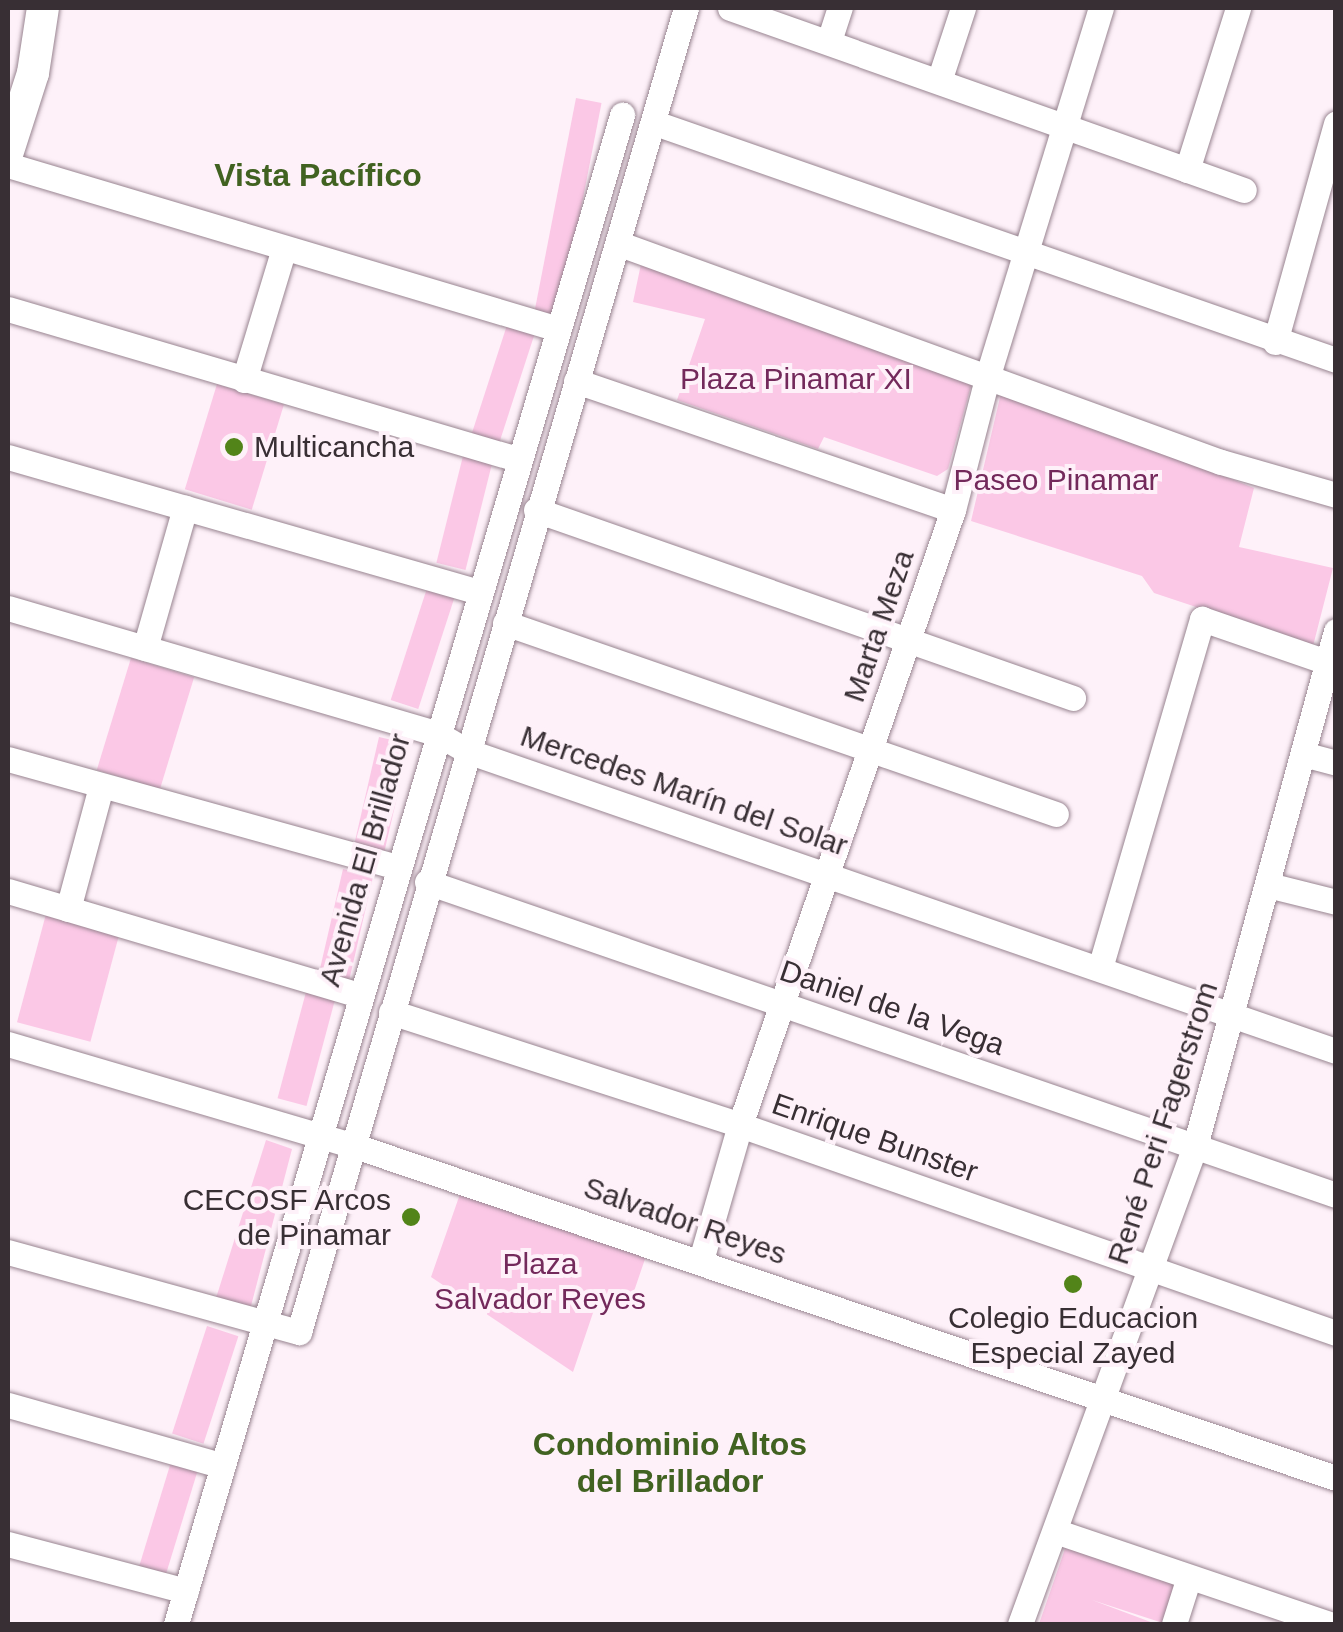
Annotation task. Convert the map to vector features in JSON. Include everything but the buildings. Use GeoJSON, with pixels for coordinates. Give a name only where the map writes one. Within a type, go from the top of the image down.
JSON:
{"type":"FeatureCollection","features":[{"type":"Feature","properties":{"kind":"main road"},"geometry":{"type":"LineString","coordinates":[[8,151],[33,74],[42,8]]}},
{"type":"Feature","properties":{"kind":"street"},"geometry":{"type":"LineString","coordinates":[[8,1252],[299,1332],[427,882],[536,510],[620,244],[686,8]]}},
{"type":"Feature","properties":{"kind":"street"},"geometry":{"type":"LineString","coordinates":[[730,8],[1244,190]]}},
{"type":"Feature","properties":{"kind":"street"},"geometry":{"type":"LineString","coordinates":[[829,41],[840,8]]}},
{"type":"Feature","properties":{"kind":"street"},"geometry":{"type":"LineString","coordinates":[[940,81],[962,8]]}},
{"type":"Feature","properties":{"kind":"street","name":"Marta Meza"},"geometry":{"type":"LineString","coordinates":[[701,1260],[740,1125],[953,510],[988,375],[1100,8]]}},
{"type":"Feature","properties":{"kind":"street"},"geometry":{"type":"LineString","coordinates":[[1187,170],[1238,8]]}},
{"type":"Feature","properties":{"kind":"street","name":"Avenida El Brillador"},"geometry":{"type":"LineString","coordinates":[[176,1624],[517,458],[622,115]]}},
{"type":"Feature","properties":{"kind":"street"},"geometry":{"type":"LineString","coordinates":[[1275,342],[1336,123]]}},
{"type":"Feature","properties":{"kind":"street"},"geometry":{"type":"LineString","coordinates":[[588,236],[652,136]]}},
{"type":"Feature","properties":{"kind":"street"},"geometry":{"type":"LineString","coordinates":[[652,136],[1025,254],[1336,360]]}},
{"type":"Feature","properties":{"kind":"street"},"geometry":{"type":"LineString","coordinates":[[8,165],[558,329]]}},
{"type":"Feature","properties":{"kind":"street"},"geometry":{"type":"LineString","coordinates":[[620,244],[1221,462],[1336,494]]}},
{"type":"Feature","properties":{"kind":"street"},"geometry":{"type":"LineString","coordinates":[[244,380],[284,248]]}},
{"type":"Feature","properties":{"kind":"street"},"geometry":{"type":"LineString","coordinates":[[8,309],[517,458]]}},
{"type":"Feature","properties":{"kind":"street"},"geometry":{"type":"LineString","coordinates":[[576,381],[953,510]]}},
{"type":"Feature","properties":{"kind":"street"},"geometry":{"type":"LineString","coordinates":[[8,457],[479,592]]}},
{"type":"Feature","properties":{"kind":"street"},"geometry":{"type":"LineString","coordinates":[[145,648],[185,508]]}},
{"type":"Feature","properties":{"kind":"street"},"geometry":{"type":"LineString","coordinates":[[536,510],[1073,698]]}},
{"type":"Feature","properties":{"kind":"street","name":"Mercedes Marín del Solar"},"geometry":{"type":"LineString","coordinates":[[8,608],[436,733],[467,752],[1336,1051]]}},
{"type":"Feature","properties":{"kind":"street"},"geometry":{"type":"LineString","coordinates":[[1100,968],[1202,619],[1327,662]]}},
{"type":"Feature","properties":{"kind":"street"},"geometry":{"type":"LineString","coordinates":[[505,623],[1056,814]]}},
{"type":"Feature","properties":{"kind":"street","name":"René Peri Fagerstrom"},"geometry":{"type":"LineString","coordinates":[[1020,1624],[1195,1146],[1335,634]]}},
{"type":"Feature","properties":{"kind":"street"},"geometry":{"type":"LineString","coordinates":[[1302,754],[1336,763]]}},
{"type":"Feature","properties":{"kind":"street"},"geometry":{"type":"LineString","coordinates":[[8,759],[397,867]]}},
{"type":"Feature","properties":{"kind":"street"},"geometry":{"type":"LineString","coordinates":[[68,909],[102,787]]}},
{"type":"Feature","properties":{"kind":"street","name":"Daniel de la Vega"},"geometry":{"type":"LineString","coordinates":[[427,882],[1336,1195]]}},
{"type":"Feature","properties":{"kind":"street"},"geometry":{"type":"LineString","coordinates":[[1268,885],[1336,902]]}},
{"type":"Feature","properties":{"kind":"street"},"geometry":{"type":"LineString","coordinates":[[8,891],[360,995]]}},
{"type":"Feature","properties":{"kind":"street","name":"Enrique Bunster"},"geometry":{"type":"LineString","coordinates":[[391,1012],[740,1125],[1336,1333]]}},
{"type":"Feature","properties":{"kind":"street","name":"Salvador Reyes"},"geometry":{"type":"LineString","coordinates":[[8,1044],[355,1146],[1336,1478]]}},
{"type":"Feature","properties":{"kind":"street"},"geometry":{"type":"LineString","coordinates":[[8,1405],[223,1466]]}},
{"type":"Feature","properties":{"kind":"street"},"geometry":{"type":"LineString","coordinates":[[1055,1531],[1316,1622]]}},
{"type":"Feature","properties":{"kind":"street"},"geometry":{"type":"LineString","coordinates":[[8,1544],[186,1591]]}},
{"type":"Feature","properties":{"kind":"street"},"geometry":{"type":"LineString","coordinates":[[1174,1624],[1188,1577]]}},
{"type":"Feature","properties":{"kind":"green space"},"geometry":{"type":"Polygon","coordinates":[[[576,98],[602,103],[560,318],[534,313],[576,98]]]}},
{"type":"Feature","properties":{"kind":"green space","name":"Plaza Pinamar XI"},"geometry":{"type":"Polygon","coordinates":[[[641,264],[973,379],[948,469],[937,476],[824,437],[818,449],[677,400],[705,319],[633,302],[641,264]]]}},
{"type":"Feature","properties":{"kind":"green space"},"geometry":{"type":"Polygon","coordinates":[[[508,322],[536,331],[499,443],[472,434],[508,322]]]}},
{"type":"Feature","properties":{"kind":"green space","name":"Multicancha"},"geometry":{"type":"Polygon","coordinates":[[[217,384],[284,404],[252,510],[185,489],[217,384]]]}},
{"type":"Feature","properties":{"kind":"green space","name":"Paseo Pinamar"},"geometry":{"type":"Polygon","coordinates":[[[1001,393],[1094,424],[1254,488],[1239,547],[1333,568],[1313,646],[1154,593],[1142,576],[971,521],[1001,393]]]}},
{"type":"Feature","properties":{"kind":"green space"},"geometry":{"type":"Polygon","coordinates":[[[463,456],[492,463],[465,570],[436,563],[463,456]]]}},
{"type":"Feature","properties":{"kind":"green space"},"geometry":{"type":"Polygon","coordinates":[[[429,582],[457,591],[418,709],[391,700],[429,582]]]}},
{"type":"Feature","properties":{"kind":"green space"},"geometry":{"type":"Polygon","coordinates":[[[131,658],[194,677],[160,789],[97,770],[131,658]]]}},
{"type":"Feature","properties":{"kind":"green space"},"geometry":{"type":"Polygon","coordinates":[[[379,737],[409,744],[384,851],[354,844],[379,737]]]}},
{"type":"Feature","properties":{"kind":"green space"},"geometry":{"type":"Polygon","coordinates":[[[343,869],[373,876],[348,983],[318,976],[343,869]]]}},
{"type":"Feature","properties":{"kind":"green space"},"geometry":{"type":"Polygon","coordinates":[[[46,914],[119,934],[90,1042],[17,1022],[46,914]]]}},
{"type":"Feature","properties":{"kind":"green space"},"geometry":{"type":"Polygon","coordinates":[[[306,992],[335,1000],[307,1106],[278,1098],[306,992]]]}},
{"type":"Feature","properties":{"kind":"green space"},"geometry":{"type":"Polygon","coordinates":[[[266,1140],[292,1149],[251,1306],[216,1298],[266,1140]]]}},
{"type":"Feature","properties":{"kind":"green space","name":"Plaza Salvador Reyes"},"geometry":{"type":"Polygon","coordinates":[[[460,1194],[646,1256],[628,1309],[597,1301],[573,1372],[431,1277],[460,1194]]]}},
{"type":"Feature","properties":{"kind":"green space"},"geometry":{"type":"Polygon","coordinates":[[[207,1326],[238,1336],[203,1444],[172,1433],[207,1326]]]}},
{"type":"Feature","properties":{"kind":"green space"},"geometry":{"type":"Polygon","coordinates":[[[171,1462],[198,1470],[165,1576],[139,1568],[171,1462]]]}},
{"type":"Feature","properties":{"kind":"green space"},"geometry":{"type":"Polygon","coordinates":[[[1067,1543],[1178,1584],[1166,1624],[1092,1600],[1156,1624],[1039,1624],[1067,1543]]]}},
{"type":"Feature","properties":{"kind":"place","name":"Multicancha"},"geometry":{"type":"Point","coordinates":[234,447]}},
{"type":"Feature","properties":{"kind":"place","name":"CECOSF Arcos de Pinamar"},"geometry":{"type":"Point","coordinates":[411,1217]}},
{"type":"Feature","properties":{"kind":"place","name":"Colegio Educacion Especial Zayed"},"geometry":{"type":"Point","coordinates":[1073,1284]}},
{"type":"Feature","properties":{"kind":"district","name":"Vista Pacífico"},"geometry":{"type":"Point","coordinates":[318,175]}},
{"type":"Feature","properties":{"kind":"district","name":"Condominio Altos del Brillador"},"geometry":{"type":"Point","coordinates":[670,1464]}}]}
